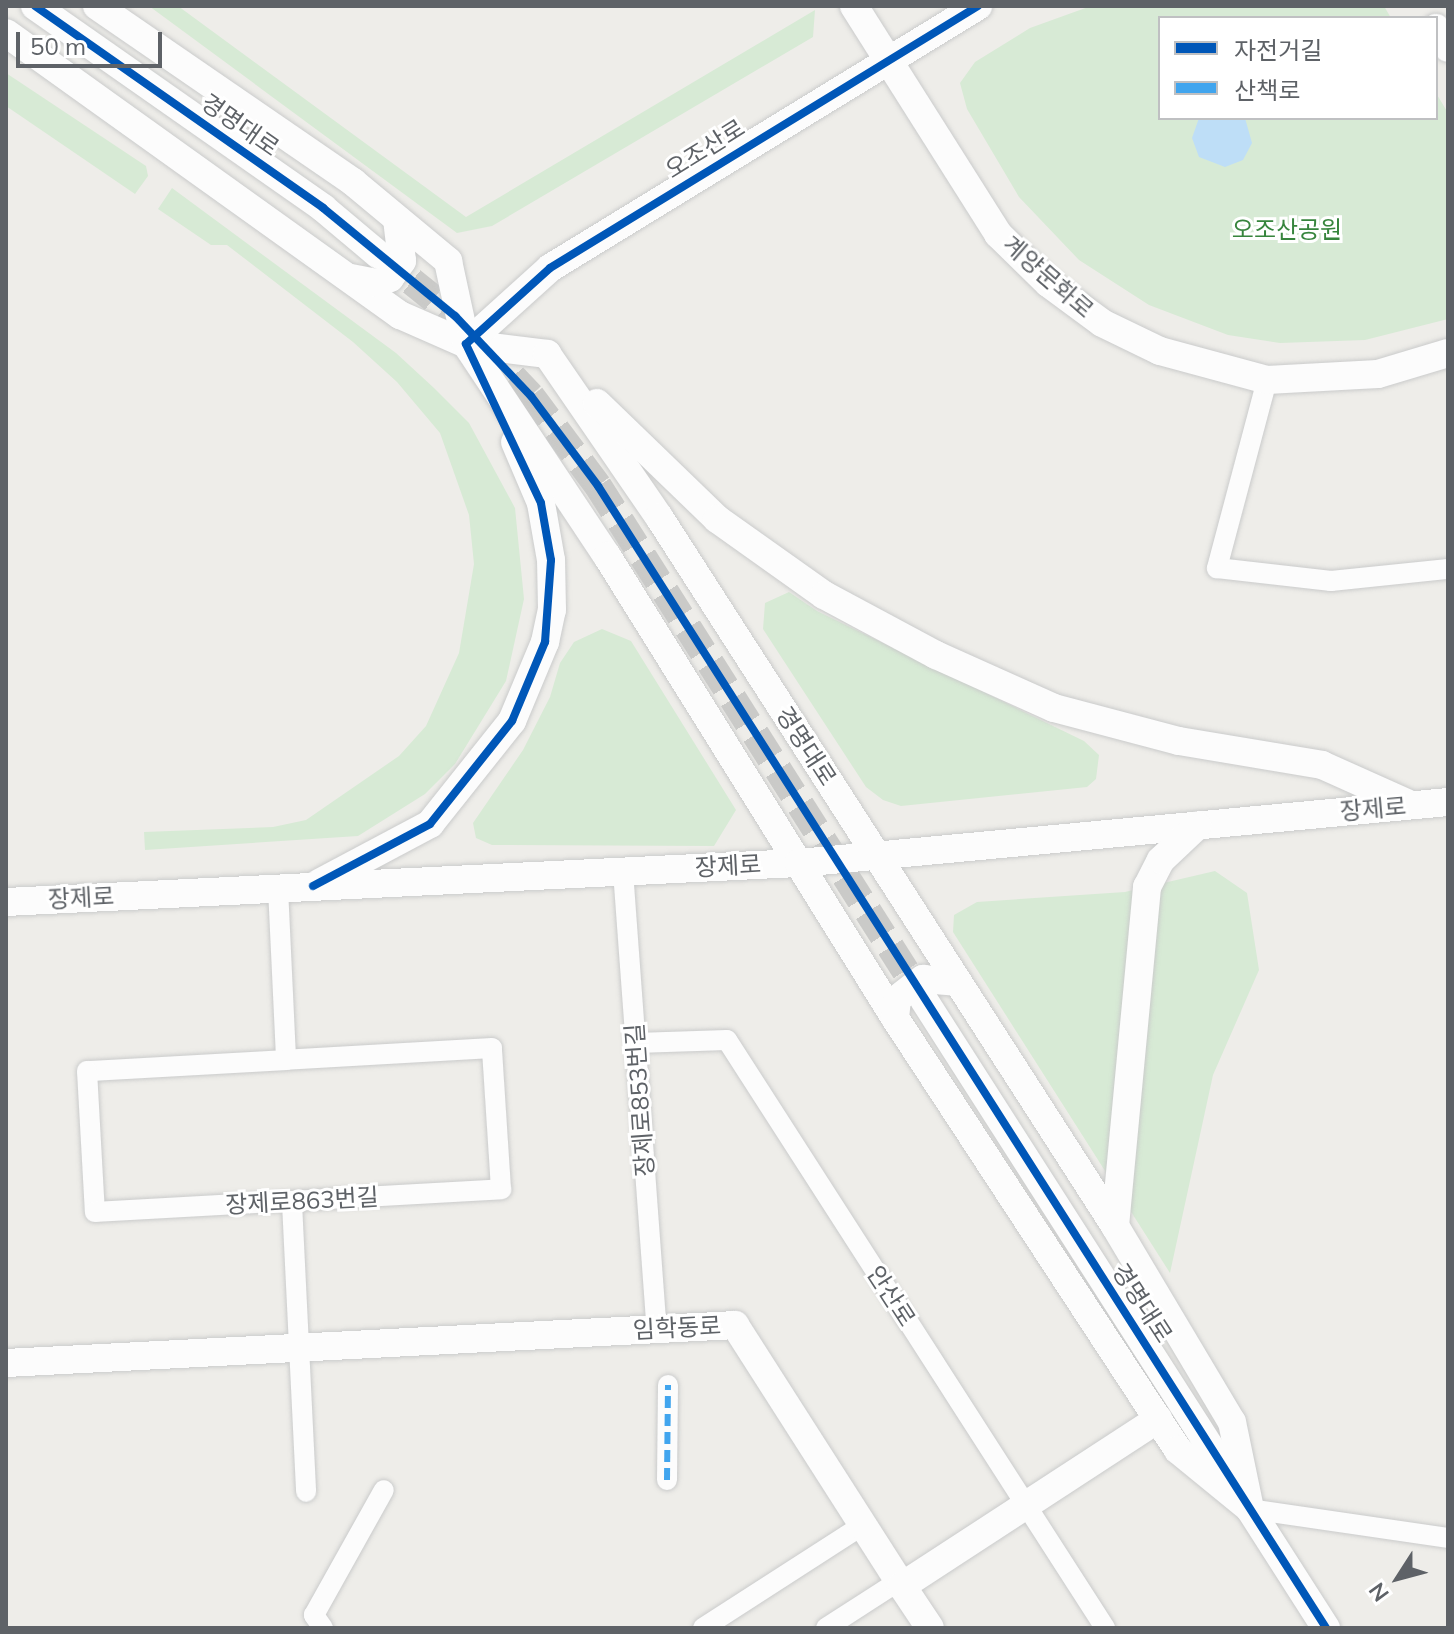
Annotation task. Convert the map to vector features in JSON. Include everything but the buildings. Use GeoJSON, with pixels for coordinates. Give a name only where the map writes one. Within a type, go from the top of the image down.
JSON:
{"type":"FeatureCollection","features":[{"type":"Feature","properties":{"kind":"street","name":"경명대로"},"geometry":{"type":"LineString","coordinates":[[35,6],[323,208],[379,255]]}},
{"type":"Feature","properties":{"kind":"street","name":"경명대로"},"geometry":{"type":"LineString","coordinates":[[97,6],[353,182],[448,261],[466,344],[895,1018],[1178,1450],[1250,1509]]}},
{"type":"Feature","properties":{"kind":"street","name":"계양문화로"},"geometry":{"type":"LineString","coordinates":[[854,6],[998,234],[1048,283],[1102,323],[1160,351],[1267,380],[1378,374],[1448,353]]}},
{"type":"Feature","properties":{"kind":"street","name":"오조산로"},"geometry":{"type":"LineString","coordinates":[[466,344],[550,268],[978,6]]}},
{"type":"Feature","properties":{"kind":"street"},"geometry":{"type":"LineString","coordinates":[[6,33],[400,315],[466,344],[547,354],[717,519],[824,595],[936,655],[1054,708],[1179,741],[1322,765],[1412,805]]}},
{"type":"Feature","properties":{"kind":"street"},"geometry":{"type":"LineString","coordinates":[[351,278],[377,283],[390,278],[402,261],[397,219]]}},
{"type":"Feature","properties":{"kind":"street"},"geometry":{"type":"LineString","coordinates":[[313,886],[430,824],[480,768],[512,721],[545,642],[551,560],[541,503],[466,344]]}},
{"type":"Feature","properties":{"kind":"street","name":"경명대로"},"geometry":{"type":"LineString","coordinates":[[547,354],[659,517],[1115,1226],[1232,1422],[1250,1509]]}},
{"type":"Feature","properties":{"kind":"street"},"geometry":{"type":"LineString","coordinates":[[1267,380],[1217,568],[1331,581],[1448,569]]}},
{"type":"Feature","properties":{"kind":"street","name":"장제로"},"geometry":{"type":"LineString","coordinates":[[6,902],[799,863],[1448,802]]}},
{"type":"Feature","properties":{"kind":"street"},"geometry":{"type":"LineString","coordinates":[[1115,1226],[1147,887],[1161,860],[1197,826]]}},
{"type":"Feature","properties":{"kind":"street","name":"장제로853번길"},"geometry":{"type":"LineString","coordinates":[[623,871],[657,1330]]}},
{"type":"Feature","properties":{"kind":"street"},"geometry":{"type":"LineString","coordinates":[[278,888],[286,1060]]}},
{"type":"Feature","properties":{"kind":"street"},"geometry":{"type":"LineString","coordinates":[[895,1018],[897,999],[907,987],[923,979],[956,982]]}},
{"type":"Feature","properties":{"kind":"street","name":"경명대로"},"geometry":{"type":"LineString","coordinates":[[924,1000],[1326,1628]]}},
{"type":"Feature","properties":{"kind":"street","name":"안산로"},"geometry":{"type":"LineString","coordinates":[[636,1043],[727,1040],[1105,1628]]}},
{"type":"Feature","properties":{"kind":"street","name":"장제로863번길"},"geometry":{"type":"LineString","coordinates":[[492,1048],[501,1189],[95,1212],[87,1071],[286,1060],[492,1048]]}},
{"type":"Feature","properties":{"kind":"street"},"geometry":{"type":"LineString","coordinates":[[292,1203],[306,1492]]}},
{"type":"Feature","properties":{"kind":"street","name":"임학동로"},"geometry":{"type":"LineString","coordinates":[[6,1363],[735,1325],[930,1628]]}},
{"type":"Feature","properties":{"kind":"street"},"geometry":{"type":"LineString","coordinates":[[667,1480],[668,1385]]}},
{"type":"Feature","properties":{"kind":"street"},"geometry":{"type":"LineString","coordinates":[[826,1628],[1026,1505],[1158,1419]]}},
{"type":"Feature","properties":{"kind":"street"},"geometry":{"type":"LineString","coordinates":[[323,1628],[314,1615],[384,1490]]}},
{"type":"Feature","properties":{"kind":"street"},"geometry":{"type":"LineString","coordinates":[[1250,1509],[1448,1538]]}},
{"type":"Feature","properties":{"kind":"street"},"geometry":{"type":"LineString","coordinates":[[703,1628],[863,1525]]}},
{"type":"Feature","properties":{"kind":"green space"},"geometry":{"type":"Polygon","coordinates":[[[149,6],[178,6],[466,217],[815,10],[813,37],[492,226],[457,233],[149,6]]]}},
{"type":"Feature","properties":{"kind":"green space","name":"오조산공원"},"geometry":{"type":"Polygon","coordinates":[[[1091,6],[1384,6],[1390,16],[1158,16],[1158,120],[1438,120],[1438,96],[1448,113],[1448,319],[1365,340],[1280,343],[1228,335],[1149,305],[1079,260],[1019,197],[967,109],[960,83],[975,62],[1030,28],[1091,6]]]}},
{"type":"Feature","properties":{"kind":"green space"},"geometry":{"type":"Polygon","coordinates":[[[6,73],[146,166],[148,176],[135,194],[6,106],[6,73]]]}},
{"type":"Feature","properties":{"kind":"green space"},"geometry":{"type":"Polygon","coordinates":[[[172,188],[396,353],[434,388],[469,423],[515,508],[524,599],[506,681],[455,764],[425,794],[358,836],[145,850],[144,832],[273,827],[306,820],[399,756],[426,726],[459,653],[474,564],[469,515],[440,433],[397,382],[353,342],[227,245],[211,245],[158,209],[172,188]]]}},
{"type":"Feature","properties":{"kind":"green space"},"geometry":{"type":"Polygon","coordinates":[[[789,592],[817,611],[1084,741],[1099,755],[1096,779],[1087,787],[901,806],[883,800],[866,787],[763,629],[765,603],[789,592]]]}},
{"type":"Feature","properties":{"kind":"green space"},"geometry":{"type":"Polygon","coordinates":[[[602,629],[631,641],[736,810],[714,846],[492,845],[476,838],[473,823],[523,750],[550,697],[560,663],[574,642],[602,629]]]}},
{"type":"Feature","properties":{"kind":"green space"},"geometry":{"type":"Polygon","coordinates":[[[1215,871],[1247,893],[1259,970],[1213,1075],[1170,1273],[953,932],[954,915],[977,902],[1125,892],[1215,871]]]}},
{"type":"Feature","properties":{"kind":"water"},"geometry":{"type":"Polygon","coordinates":[[[1198,120],[1246,120],[1252,143],[1243,160],[1225,167],[1199,157],[1192,138],[1198,120]]]}},
{"type":"Feature","properties":{"kind":"tunnel"},"geometry":{"type":"LineString","coordinates":[[379,255],[455,316],[531,396],[598,486],[924,1000]]}},
{"type":"Feature","properties":{"kind":"marked path"},"geometry":{"type":"LineString","coordinates":[[667,1480],[668,1385]]}},
{"type":"Feature","properties":{"kind":"cycle path"},"geometry":{"type":"LineString","coordinates":[[35,6],[323,208],[455,316],[531,396],[598,486],[1326,1628]]}},
{"type":"Feature","properties":{"kind":"cycle path"},"geometry":{"type":"LineString","coordinates":[[313,886],[430,824],[512,721],[545,642],[551,560],[541,503],[466,344],[550,268],[978,6]]}}]}
